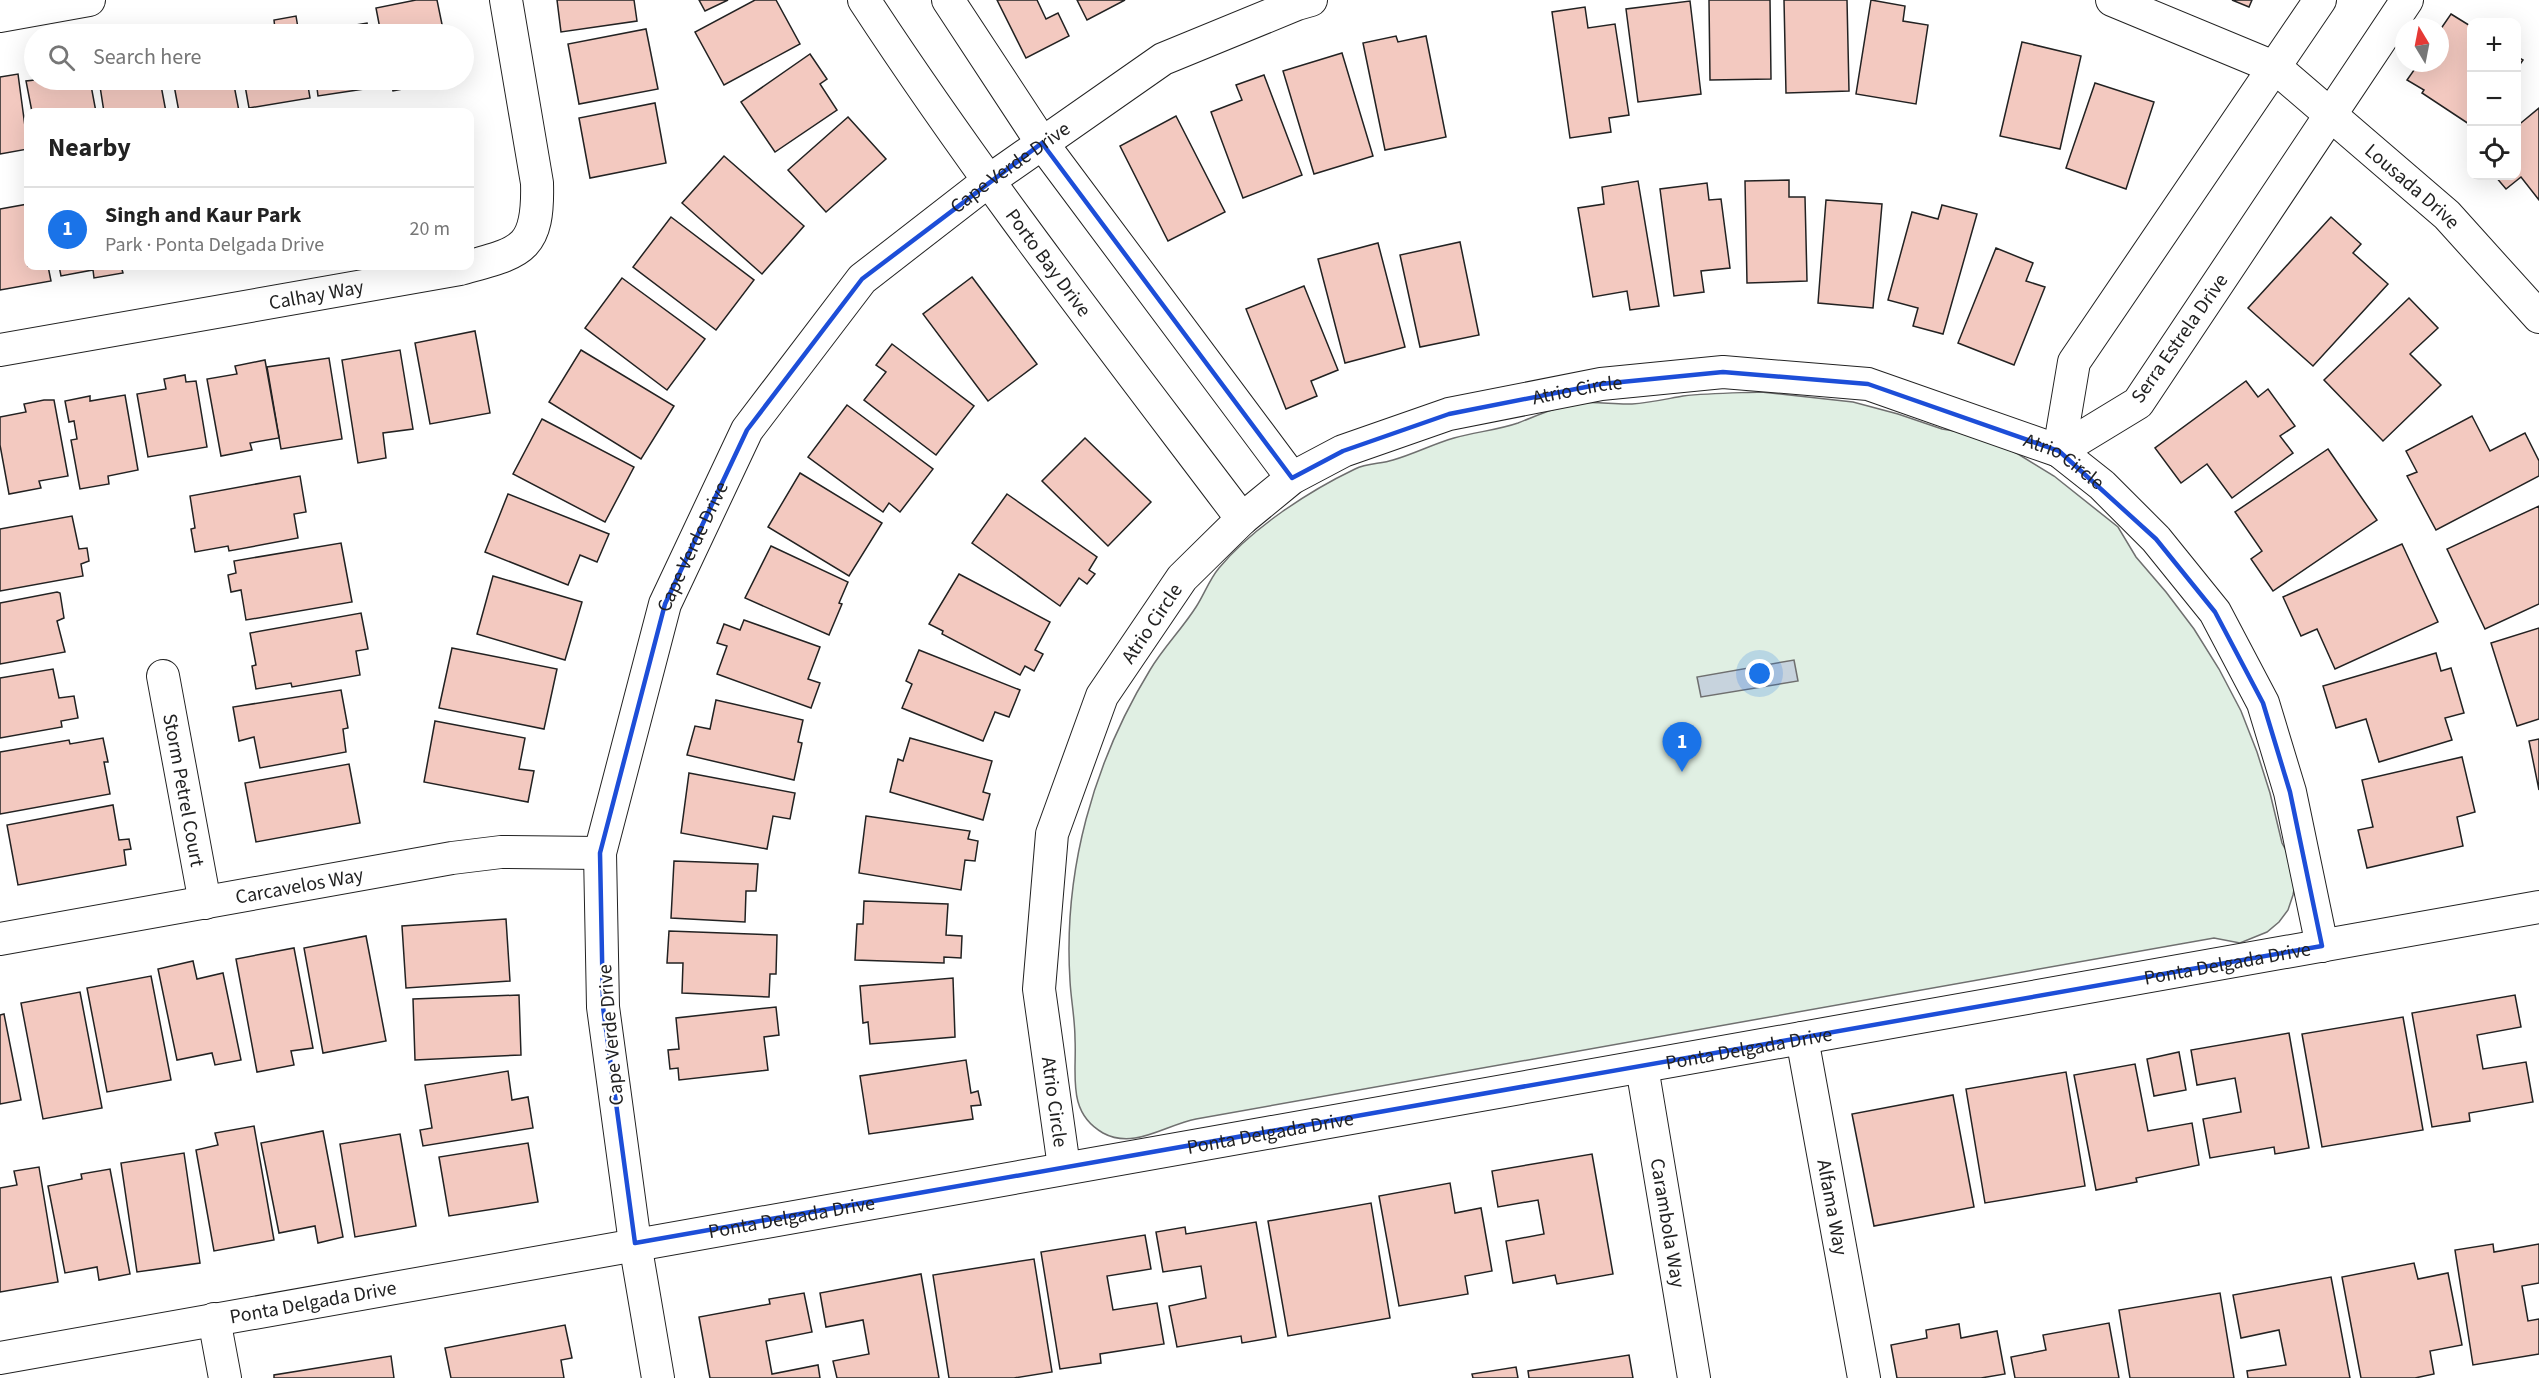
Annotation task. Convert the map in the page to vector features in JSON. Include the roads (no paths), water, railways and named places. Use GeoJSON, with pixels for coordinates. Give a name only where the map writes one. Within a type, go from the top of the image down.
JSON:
{"type":"FeatureCollection","features":[{"type":"Feature","properties":{"kind":"street"},"geometry":{"type":"LineString","coordinates":[[0,16],[89,0]]}},
{"type":"Feature","properties":{"kind":"street","name":"Calhay Way"},"geometry":{"type":"LineString","coordinates":[[474,265],[510,255],[532,236],[538,208],[537,183],[506,0]]}},
{"type":"Feature","properties":{"kind":"street","name":"Porto Bay Drive"},"geometry":{"type":"LineString","coordinates":[[864,0],[919,85],[987,182],[1242,519]]}},
{"type":"Feature","properties":{"kind":"street"},"geometry":{"type":"LineString","coordinates":[[948,0],[1042,143],[1292,478]]}},
{"type":"Feature","properties":{"kind":"street","name":"Lousada Drive"},"geometry":{"type":"LineString","coordinates":[[2112,0],[2276,68],[2447,215],[2539,316]]}},
{"type":"Feature","properties":{"kind":"street"},"geometry":{"type":"LineString","coordinates":[[2059,451],[2074,362],[2276,68],[2320,0]]}},
{"type":"Feature","properties":{"kind":"street","name":"Serra Estrela Drive"},"geometry":{"type":"LineString","coordinates":[[2059,451],[2138,403],[2407,0]]}},
{"type":"Feature","properties":{"kind":"street","name":"Cape Verde Drive"},"geometry":{"type":"LineString","coordinates":[[658,1378],[634,1243],[603,1007],[600,853],[665,604],[747,430],[862,279],[987,182],[1163,59],[1301,1]]}},
{"type":"Feature","properties":{"kind":"street","name":"Calhay Way"},"geometry":{"type":"LineString","coordinates":[[0,350],[454,270]]}},
{"type":"Feature","properties":{"kind":"street","name":"Atrio Circle"},"geometry":{"type":"LineString","coordinates":[[1064,1167],[1039,989],[1052,834],[1102,696],[1182,578],[1242,519],[1292,478],[1343,451],[1449,414],[1601,384],[1724,372],[1868,384],[2059,451],[2102,485],[2156,539],[2221,622],[2263,703],[2290,792],[2322,946]]}},
{"type":"Feature","properties":{"kind":"street","name":"Storm Petrel Court"},"geometry":{"type":"LineString","coordinates":[[163,676],[205,903]]}},
{"type":"Feature","properties":{"kind":"street","name":"Carcavelos Way"},"geometry":{"type":"LineString","coordinates":[[0,939],[501,852],[600,853]]}},
{"type":"Feature","properties":{"kind":"street","name":"Ponta Delgada Drive"},"geometry":{"type":"LineString","coordinates":[[0,1358],[634,1243],[2539,907]]}},
{"type":"Feature","properties":{"kind":"street","name":"Alfama Way"},"geometry":{"type":"LineString","coordinates":[[1802,1038],[1864,1378]]}},
{"type":"Feature","properties":{"kind":"street","name":"Carambola Way"},"geometry":{"type":"LineString","coordinates":[[1642,1067],[1694,1378]]}},
{"type":"Feature","properties":{"kind":"street"},"geometry":{"type":"LineString","coordinates":[[214,1319],[225,1378]]}},
{"type":"Feature","properties":{"kind":"place","name":"Singh and Kaur Park"},"geometry":{"type":"Point","coordinates":[1682,772]}}]}
